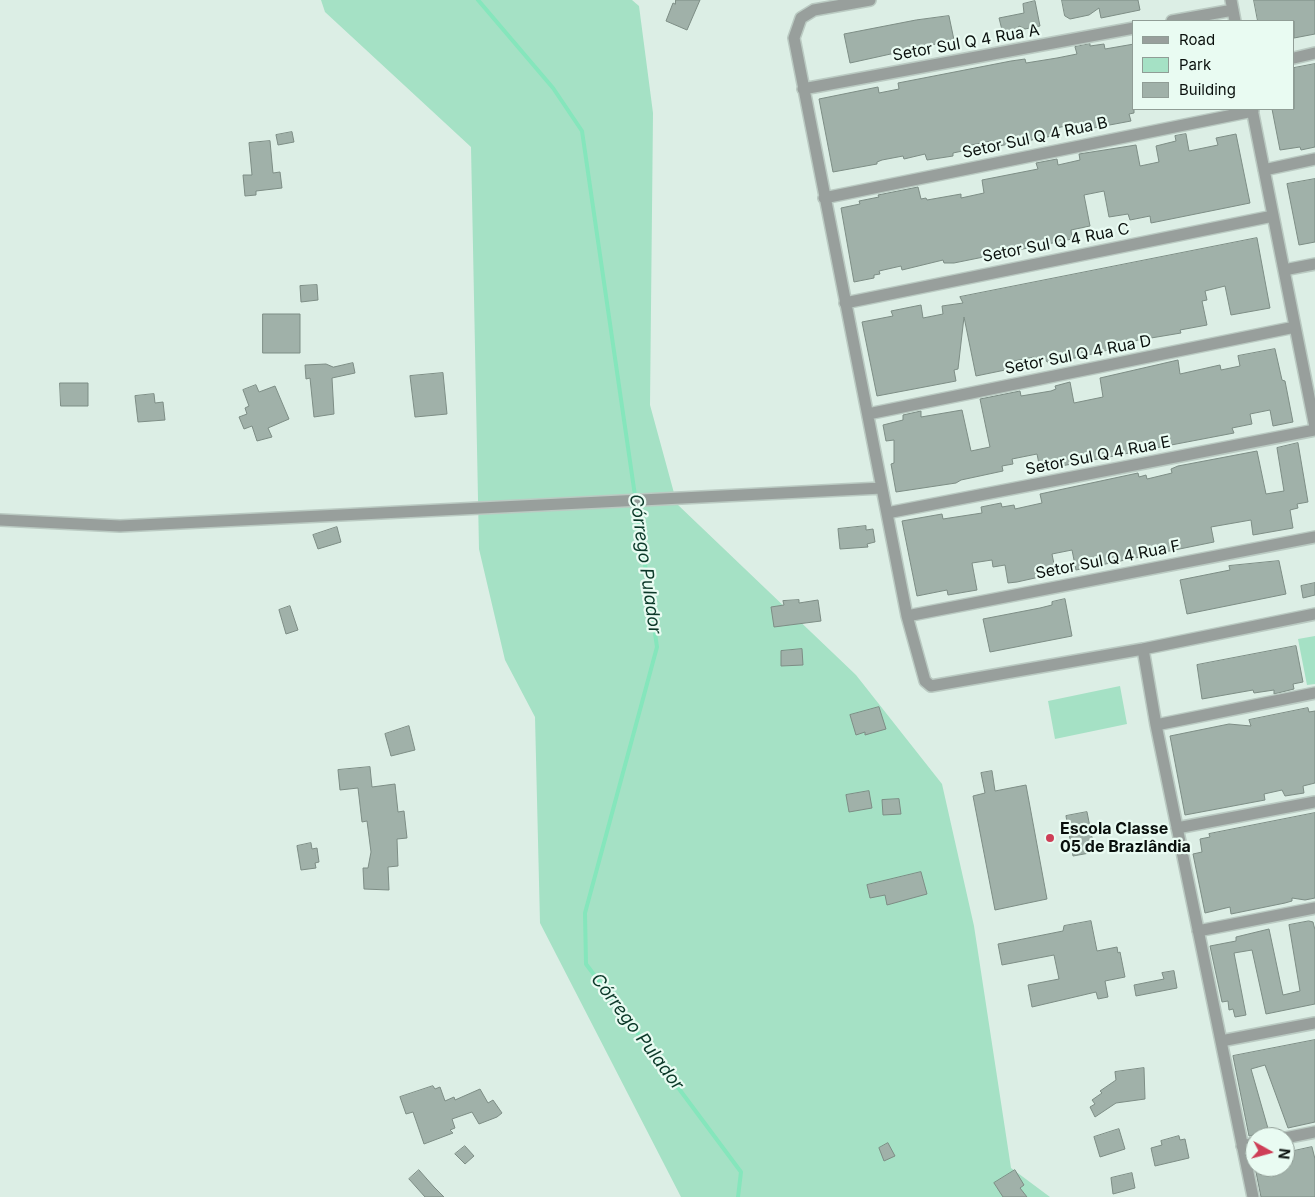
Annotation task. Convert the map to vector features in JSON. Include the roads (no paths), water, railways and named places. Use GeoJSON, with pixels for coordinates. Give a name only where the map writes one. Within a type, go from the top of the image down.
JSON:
{"type":"FeatureCollection","features":[{"type":"Feature","properties":{"kind":"street"},"geometry":{"type":"LineString","coordinates":[[870,0],[814,10],[801,18],[794,38],[824,198],[908,616],[925,681],[931,686],[1143,648],[1315,614]]}},
{"type":"Feature","properties":{"kind":"street"},"geometry":{"type":"LineString","coordinates":[[1178,20],[1233,10]]}},
{"type":"Feature","properties":{"kind":"street","name":"Setor Sul Q 4 Rua A"},"geometry":{"type":"LineString","coordinates":[[803,89],[1132,28]]}},
{"type":"Feature","properties":{"kind":"street"},"geometry":{"type":"LineString","coordinates":[[1295,58],[1315,54]]}},
{"type":"Feature","properties":{"kind":"street"},"geometry":{"type":"LineString","coordinates":[[1252,110],[1295,327],[1310,377],[1315,428]]}},
{"type":"Feature","properties":{"kind":"street","name":"Setor Sul Q 4 Rua B"},"geometry":{"type":"LineString","coordinates":[[824,198],[1252,110]]}},
{"type":"Feature","properties":{"kind":"street"},"geometry":{"type":"LineString","coordinates":[[1264,170],[1315,160]]}},
{"type":"Feature","properties":{"kind":"street","name":"Setor Sul Q 4 Rua C"},"geometry":{"type":"LineString","coordinates":[[845,303],[1273,216]]}},
{"type":"Feature","properties":{"kind":"street"},"geometry":{"type":"LineString","coordinates":[[1284,270],[1315,264]]}},
{"type":"Feature","properties":{"kind":"street","name":"Setor Sul Q 4 Rua D"},"geometry":{"type":"LineString","coordinates":[[868,414],[1295,327]]}},
{"type":"Feature","properties":{"kind":"street","name":"Setor Sul Q 4 Rua E"},"geometry":{"type":"LineString","coordinates":[[888,514],[1315,428]]}},
{"type":"Feature","properties":{"kind":"street"},"geometry":{"type":"LineString","coordinates":[[0,520],[120,526],[882,488]]}},
{"type":"Feature","properties":{"kind":"street","name":"Setor Sul Q 4 Rua F"},"geometry":{"type":"LineString","coordinates":[[908,616],[1315,537]]}},
{"type":"Feature","properties":{"kind":"street"},"geometry":{"type":"LineString","coordinates":[[1143,648],[1156,725],[1253,1197]]}},
{"type":"Feature","properties":{"kind":"street"},"geometry":{"type":"LineString","coordinates":[[1156,725],[1315,693]]}},
{"type":"Feature","properties":{"kind":"street"},"geometry":{"type":"LineString","coordinates":[[1177,828],[1315,802]]}},
{"type":"Feature","properties":{"kind":"street"},"geometry":{"type":"LineString","coordinates":[[1198,930],[1315,908]]}},
{"type":"Feature","properties":{"kind":"street"},"geometry":{"type":"LineString","coordinates":[[1221,1041],[1315,1023]]}},
{"type":"Feature","properties":{"kind":"street"},"geometry":{"type":"LineString","coordinates":[[1295,1136],[1315,1132]]}},
{"type":"Feature","properties":{"kind":"waterway","name":"Córrego Pulador"},"geometry":{"type":"LineString","coordinates":[[478,0],[553,88],[582,131],[657,647],[585,913],[586,964],[741,1172],[738,1197]]}},
{"type":"Feature","properties":{"kind":"place","name":"Escola Classe 05 de Brazlândia"},"geometry":{"type":"Point","coordinates":[1050,838]}}]}
